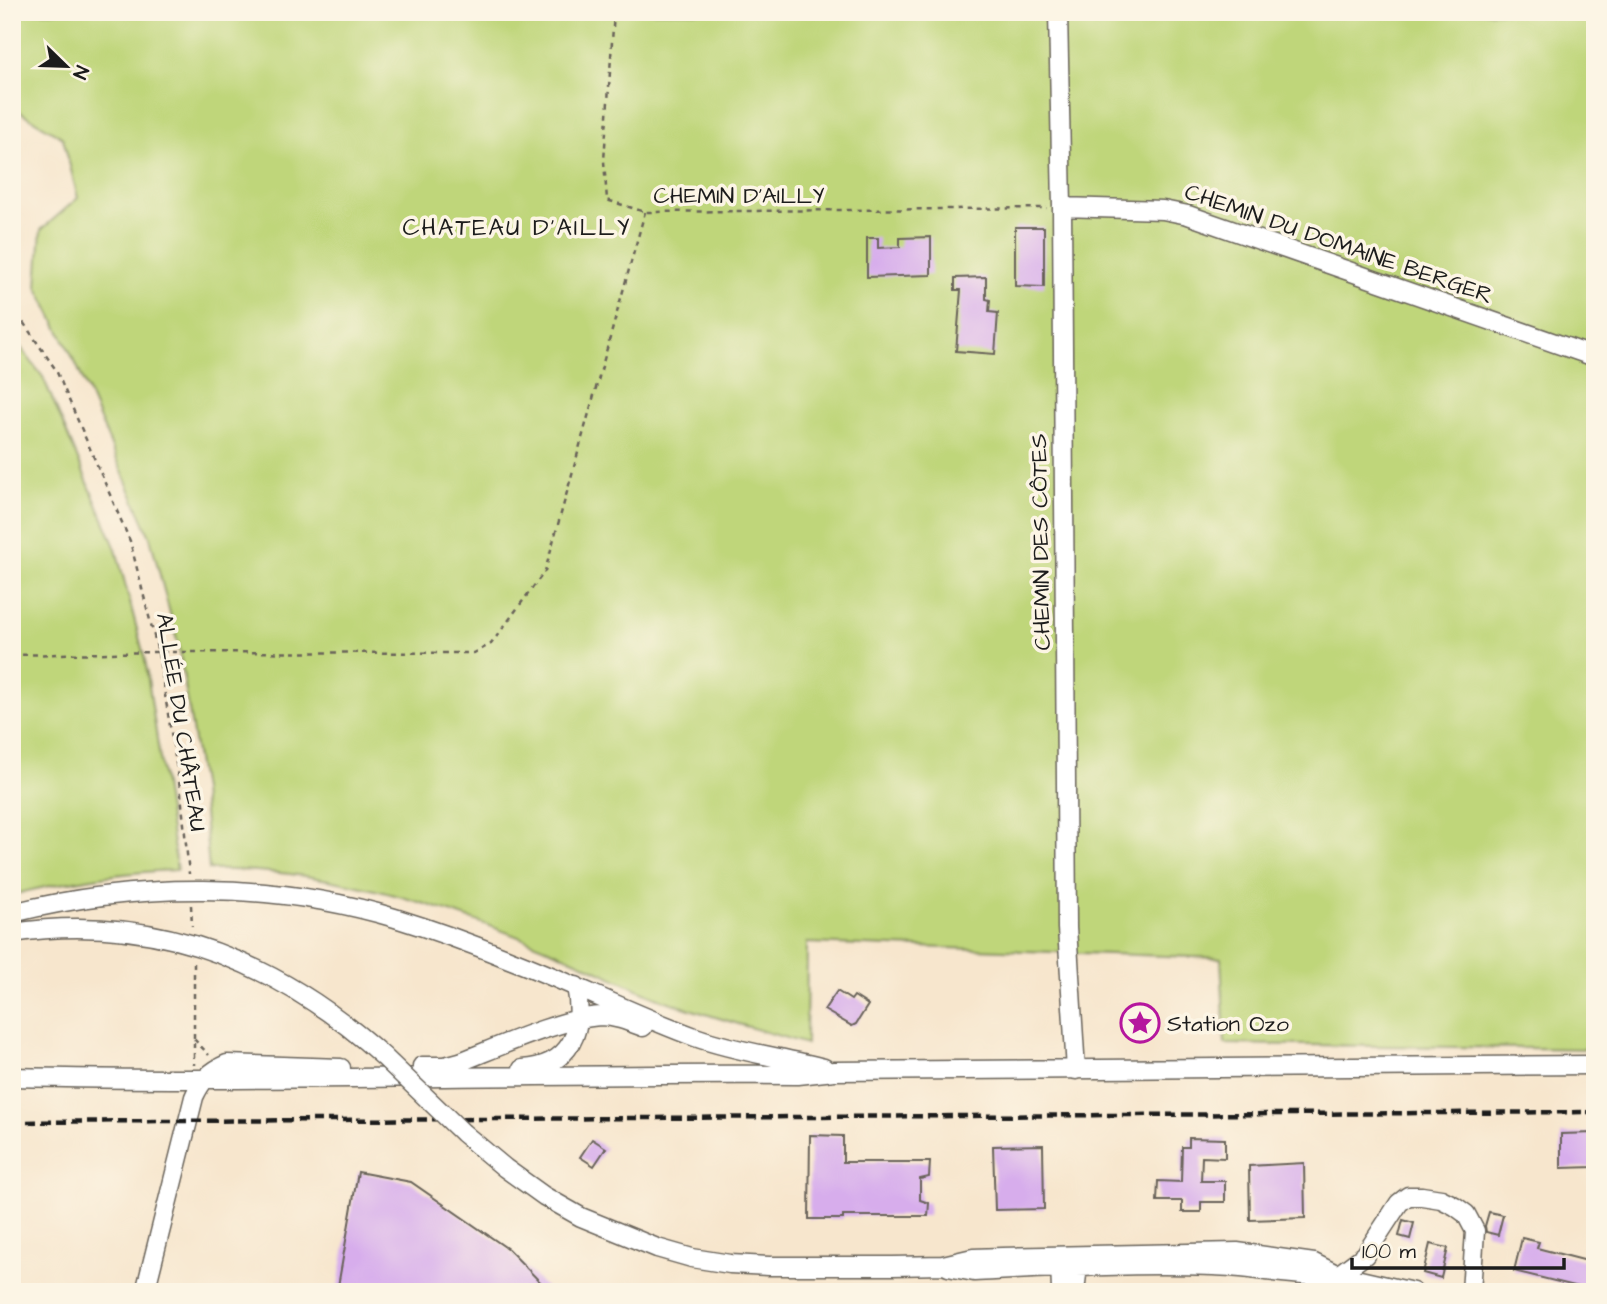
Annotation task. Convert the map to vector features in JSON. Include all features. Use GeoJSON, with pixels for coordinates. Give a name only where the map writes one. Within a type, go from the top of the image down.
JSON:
{"type":"FeatureCollection","features":[{"type":"Feature","properties":{"kind":"street","name":"CHEMIN DES CÔTES"},"geometry":{"type":"LineString","coordinates":[[1058,12],[1067,928],[1076,1070]]}},
{"type":"Feature","properties":{"kind":"street","name":"CHEMIN DU DOMAINE BERGER"},"geometry":{"type":"LineString","coordinates":[[1062,208],[1163,210],[1188,215],[1595,357]]}},
{"type":"Feature","properties":{"kind":"street"},"geometry":{"type":"LineString","coordinates":[[12,913],[87,898],[182,889],[277,894],[392,917],[449,936],[576,986],[696,1037],[754,1054],[834,1070]]}},
{"type":"Feature","properties":{"kind":"street"},"geometry":{"type":"LineString","coordinates":[[12,933],[97,928],[168,937],[217,951],[293,988],[328,1011],[384,1058],[463,1133],[544,1196],[615,1233],[692,1258],[756,1266],[943,1265],[973,1258],[1234,1266],[1413,1292]]}},
{"type":"Feature","properties":{"kind":"street"},"geometry":{"type":"LineString","coordinates":[[478,1078],[515,1069],[538,1068],[554,1061],[566,1051],[573,1041],[578,1020],[576,986]]}},
{"type":"Feature","properties":{"kind":"street"},"geometry":{"type":"LineString","coordinates":[[145,1292],[198,1080],[217,1068],[227,1064],[361,1068],[444,1066],[578,1020],[601,1016],[617,1018],[656,1032],[696,1037]]}},
{"type":"Feature","properties":{"kind":"street"},"geometry":{"type":"LineString","coordinates":[[12,1077],[198,1080],[478,1078],[798,1075],[834,1070],[1595,1065]]}},
{"type":"Feature","properties":{"kind":"street"},"geometry":{"type":"LineString","coordinates":[[1348,1281],[1399,1203],[1408,1196],[1422,1196],[1441,1199],[1455,1206],[1466,1214],[1475,1231],[1471,1292]]}},
{"type":"Feature","properties":{"kind":"street"},"geometry":{"type":"LineString","coordinates":[[1061,1292],[1069,1262]]}},
{"type":"Feature","properties":{"kind":"street"},"geometry":{"type":"LineString","coordinates":[[1069,1262],[1075,1292]]}},
{"type":"Feature","properties":{"kind":"path","name":"CHEMIN D'AILLY"},"geometry":{"type":"LineString","coordinates":[[614,12],[604,161],[607,200],[645,212],[1062,208]]}},
{"type":"Feature","properties":{"kind":"path"},"geometry":{"type":"LineString","coordinates":[[12,655],[158,652],[474,653],[492,644],[545,571],[645,212]]}},
{"type":"Feature","properties":{"kind":"path","name":"ALLÉE DU CHÂTEAU"},"geometry":{"type":"LineString","coordinates":[[12,306],[56,370],[130,541],[158,652],[181,794],[189,880]]}},
{"type":"Feature","properties":{"kind":"path"},"geometry":{"type":"LineString","coordinates":[[190,898],[192,926]]}},
{"type":"Feature","properties":{"kind":"path"},"geometry":{"type":"LineString","coordinates":[[194,964],[193,1038],[198,1080]]}},
{"type":"Feature","properties":{"kind":"path"},"geometry":{"type":"LineString","coordinates":[[193,1038],[205,1052],[227,1064]]}},
{"type":"Feature","properties":{"kind":"green space"},"geometry":{"type":"Polygon","coordinates":[[[12,12],[1595,12],[1595,1049],[1225,1044],[1221,958],[807,943],[806,1044],[669,1002],[516,936],[387,893],[299,875],[209,870],[202,790],[179,648],[150,537],[77,366],[37,286],[41,230],[78,198],[63,138],[12,107],[12,12]]]}},
{"type":"Feature","properties":{"kind":"green space"},"geometry":{"type":"Polygon","coordinates":[[[12,336],[43,377],[116,549],[145,660],[177,870],[94,878],[12,895],[12,336]]]}},
{"type":"Feature","properties":{"kind":"building"},"geometry":{"type":"Polygon","coordinates":[[[1015,227],[1044,227],[1044,287],[1015,286],[1015,227]]]}},
{"type":"Feature","properties":{"kind":"building"},"geometry":{"type":"Polygon","coordinates":[[[931,237],[931,275],[867,277],[867,238],[878,238],[878,248],[900,247],[900,238],[931,237]]]}},
{"type":"Feature","properties":{"kind":"building"},"geometry":{"type":"Polygon","coordinates":[[[986,277],[989,312],[998,313],[995,354],[956,351],[961,290],[955,290],[955,278],[986,277]]]}},
{"type":"Feature","properties":{"kind":"building"},"geometry":{"type":"Polygon","coordinates":[[[837,991],[851,1000],[854,996],[868,1005],[852,1026],[824,1010],[837,991]]]}},
{"type":"Feature","properties":{"kind":"building"},"geometry":{"type":"Polygon","coordinates":[[[1595,1133],[1595,1167],[1561,1168],[1561,1134],[1595,1133]]]}},
{"type":"Feature","properties":{"kind":"building"},"geometry":{"type":"Polygon","coordinates":[[[810,1135],[843,1136],[843,1162],[930,1162],[929,1177],[920,1179],[920,1200],[929,1203],[928,1216],[843,1216],[843,1219],[809,1219],[810,1135]]]}},
{"type":"Feature","properties":{"kind":"building"},"geometry":{"type":"Polygon","coordinates":[[[1189,1138],[1225,1139],[1225,1158],[1202,1157],[1201,1181],[1225,1181],[1225,1202],[1201,1202],[1201,1212],[1182,1212],[1182,1201],[1157,1201],[1158,1181],[1181,1182],[1182,1147],[1189,1147],[1189,1138]]]}},
{"type":"Feature","properties":{"kind":"building"},"geometry":{"type":"Polygon","coordinates":[[[592,1139],[606,1148],[594,1166],[580,1157],[592,1139]]]}},
{"type":"Feature","properties":{"kind":"building"},"geometry":{"type":"Polygon","coordinates":[[[1043,1145],[1044,1209],[995,1210],[993,1146],[1043,1145]]]}},
{"type":"Feature","properties":{"kind":"building"},"geometry":{"type":"Polygon","coordinates":[[[1304,1163],[1305,1218],[1250,1220],[1249,1166],[1304,1163]]]}},
{"type":"Feature","properties":{"kind":"building"},"geometry":{"type":"Polygon","coordinates":[[[358,1172],[411,1182],[508,1249],[550,1292],[337,1292],[358,1172]]]}},
{"type":"Feature","properties":{"kind":"building"},"geometry":{"type":"Polygon","coordinates":[[[1489,1212],[1503,1215],[1498,1235],[1486,1232],[1489,1212]]]}},
{"type":"Feature","properties":{"kind":"building"},"geometry":{"type":"Polygon","coordinates":[[[1403,1220],[1414,1223],[1410,1239],[1399,1236],[1403,1220]]]}},
{"type":"Feature","properties":{"kind":"building"},"geometry":{"type":"Polygon","coordinates":[[[1522,1238],[1539,1242],[1537,1248],[1595,1263],[1595,1291],[1514,1271],[1522,1238]]]}},
{"type":"Feature","properties":{"kind":"building"},"geometry":{"type":"Polygon","coordinates":[[[1430,1244],[1448,1248],[1441,1278],[1423,1273],[1430,1244]]]}},
{"type":"Feature","properties":{"kind":"railway"},"geometry":{"type":"LineString","coordinates":[[12,1122],[1595,1112]]}},
{"type":"Feature","properties":{"kind":"place","name":"Station Ozo"},"geometry":{"type":"Point","coordinates":[1140,1023]}},
{"type":"Feature","properties":{"kind":"district","name":"CHATEAU D'AILLY"},"geometry":{"type":"Point","coordinates":[517,227]}}]}
